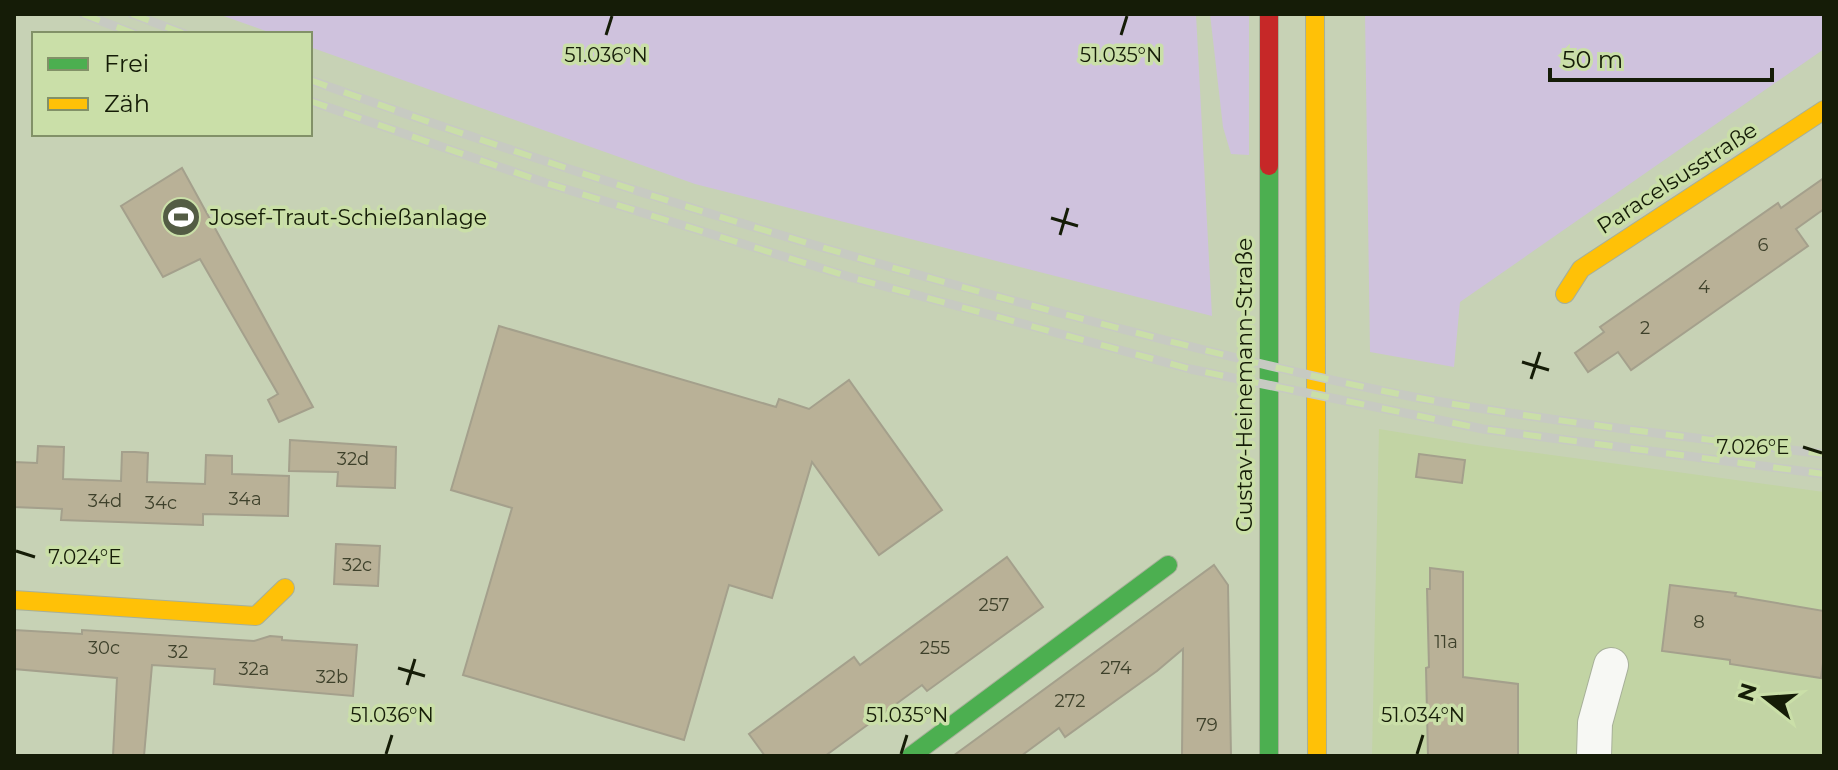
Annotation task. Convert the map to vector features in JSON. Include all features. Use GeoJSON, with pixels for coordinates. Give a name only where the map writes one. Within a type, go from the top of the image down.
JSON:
{"type":"FeatureCollection","features":[{"type":"Feature","properties":{"kind":"main road","name":"Gustav-Heinemann-Straße"},"geometry":{"type":"LineString","coordinates":[[1269,14],[1269,756]]}},
{"type":"Feature","properties":{"kind":"main road"},"geometry":{"type":"LineString","coordinates":[[1315,14],[1317,756]]}},
{"type":"Feature","properties":{"kind":"main road","name":"Paracelsusstraße"},"geometry":{"type":"LineString","coordinates":[[1565,294],[1581,269],[1824,110]]}},
{"type":"Feature","properties":{"kind":"main road"},"geometry":{"type":"LineString","coordinates":[[919,754],[1168,565]]}},
{"type":"Feature","properties":{"kind":"main road"},"geometry":{"type":"LineString","coordinates":[[14,600],[256,616],[285,588]]}},
{"type":"Feature","properties":{"kind":"street"},"geometry":{"type":"LineString","coordinates":[[1594,756],[1595,723],[1611,665]]}},
{"type":"Feature","properties":{"kind":"shaded area"},"geometry":{"type":"Polygon","coordinates":[[[218,14],[1196,14],[1212,316],[695,184],[312,48],[312,32],[268,32],[218,14]]]}},
{"type":"Feature","properties":{"kind":"shaded area"},"geometry":{"type":"Polygon","coordinates":[[[1210,14],[1249,14],[1249,155],[1231,154],[1223,127],[1210,14]]]}},
{"type":"Feature","properties":{"kind":"shaded area"},"geometry":{"type":"Polygon","coordinates":[[[1365,14],[1824,14],[1824,49],[1460,302],[1454,367],[1370,352],[1365,14]]]}},
{"type":"Feature","properties":{"kind":"shaded area"},"geometry":{"type":"Polygon","coordinates":[[[1379,429],[1824,492],[1824,756],[1372,756],[1379,429]]]}},
{"type":"Feature","properties":{"kind":"building"},"geometry":{"type":"Polygon","coordinates":[[[182,168],[313,407],[279,422],[268,400],[278,394],[200,259],[163,277],[121,206],[182,168]]]}},
{"type":"Feature","properties":{"kind":"building"},"geometry":{"type":"Polygon","coordinates":[[[1824,178],[1824,209],[1796,229],[1808,246],[1631,370],[1618,352],[1588,372],[1575,353],[1604,332],[1600,327],[1778,203],[1781,208],[1824,178]]]}},
{"type":"Feature","properties":{"kind":"building"},"geometry":{"type":"Polygon","coordinates":[[[499,326],[776,407],[779,399],[809,409],[849,380],[942,510],[879,555],[812,462],[772,598],[729,585],[684,740],[463,675],[512,508],[451,490],[499,326]]]}},
{"type":"Feature","properties":{"kind":"building"},"geometry":{"type":"Polygon","coordinates":[[[290,440],[396,447],[395,488],[337,486],[338,472],[289,471],[290,440]]]}},
{"type":"Feature","properties":{"kind":"building"},"geometry":{"type":"Polygon","coordinates":[[[38,446],[64,447],[63,479],[121,481],[122,452],[135,452],[148,453],[147,482],[205,484],[206,455],[232,456],[232,474],[289,476],[288,516],[203,514],[203,525],[61,520],[62,509],[14,507],[14,462],[37,463],[38,446]]]}},
{"type":"Feature","properties":{"kind":"building"},"geometry":{"type":"Polygon","coordinates":[[[1419,454],[1465,460],[1462,483],[1416,477],[1419,454]]]}},
{"type":"Feature","properties":{"kind":"building"},"geometry":{"type":"Polygon","coordinates":[[[336,544],[380,546],[378,586],[334,584],[336,544]]]}},
{"type":"Feature","properties":{"kind":"building"},"geometry":{"type":"Polygon","coordinates":[[[1007,557],[1043,607],[927,691],[922,685],[825,756],[765,756],[749,734],[854,657],[860,665],[1007,557]]]}},
{"type":"Feature","properties":{"kind":"building"},"geometry":{"type":"Polygon","coordinates":[[[1214,565],[1228,585],[1231,756],[1182,756],[1183,649],[1065,737],[1059,728],[1021,756],[953,756],[1214,565]]]}},
{"type":"Feature","properties":{"kind":"building"},"geometry":{"type":"Polygon","coordinates":[[[1430,568],[1463,572],[1463,677],[1518,684],[1518,756],[1428,756],[1426,668],[1429,667],[1427,589],[1430,589],[1430,568]]]}},
{"type":"Feature","properties":{"kind":"building"},"geometry":{"type":"Polygon","coordinates":[[[1670,585],[1736,593],[1735,596],[1824,611],[1821,678],[1730,664],[1730,660],[1662,651],[1670,585]]]}},
{"type":"Feature","properties":{"kind":"building"},"geometry":{"type":"Polygon","coordinates":[[[14,630],[82,634],[82,630],[254,641],[270,636],[282,637],[282,640],[357,645],[353,696],[214,684],[215,669],[152,665],[144,756],[113,756],[117,678],[14,669],[14,630]]]}},
{"type":"Feature","properties":{"kind":"railway"},"geometry":{"type":"LineString","coordinates":[[83,14],[130,32]]}},
{"type":"Feature","properties":{"kind":"railway"},"geometry":{"type":"LineString","coordinates":[[132,14],[180,32]]}},
{"type":"Feature","properties":{"kind":"railway"},"geometry":{"type":"LineString","coordinates":[[312,81],[496,145],[776,234],[965,288],[1194,347],[1329,379],[1469,407],[1824,454]]}},
{"type":"Feature","properties":{"kind":"railway"},"geometry":{"type":"LineString","coordinates":[[312,102],[546,183],[850,277],[1190,369],[1483,429],[1824,474]]}},
{"type":"Feature","properties":{"kind":"traffic: fast"},"geometry":{"type":"LineString","coordinates":[[1269,166],[1269,756]]}},
{"type":"Feature","properties":{"kind":"traffic: fast"},"geometry":{"type":"LineString","coordinates":[[911,756],[1168,565]]}},
{"type":"Feature","properties":{"kind":"traffic: slow"},"geometry":{"type":"LineString","coordinates":[[1315,14],[1317,756]]}},
{"type":"Feature","properties":{"kind":"traffic: slow"},"geometry":{"type":"LineString","coordinates":[[1565,294],[1581,269],[1824,110]]}},
{"type":"Feature","properties":{"kind":"traffic: slow"},"geometry":{"type":"LineString","coordinates":[[14,600],[256,616],[285,588]]}},
{"type":"Feature","properties":{"kind":"traffic: jam"},"geometry":{"type":"LineString","coordinates":[[1269,14],[1269,166]]}},
{"type":"Feature","properties":{"kind":"place","name":"Josef-Traut-Schießanlage"},"geometry":{"type":"Point","coordinates":[181,217]}}]}
